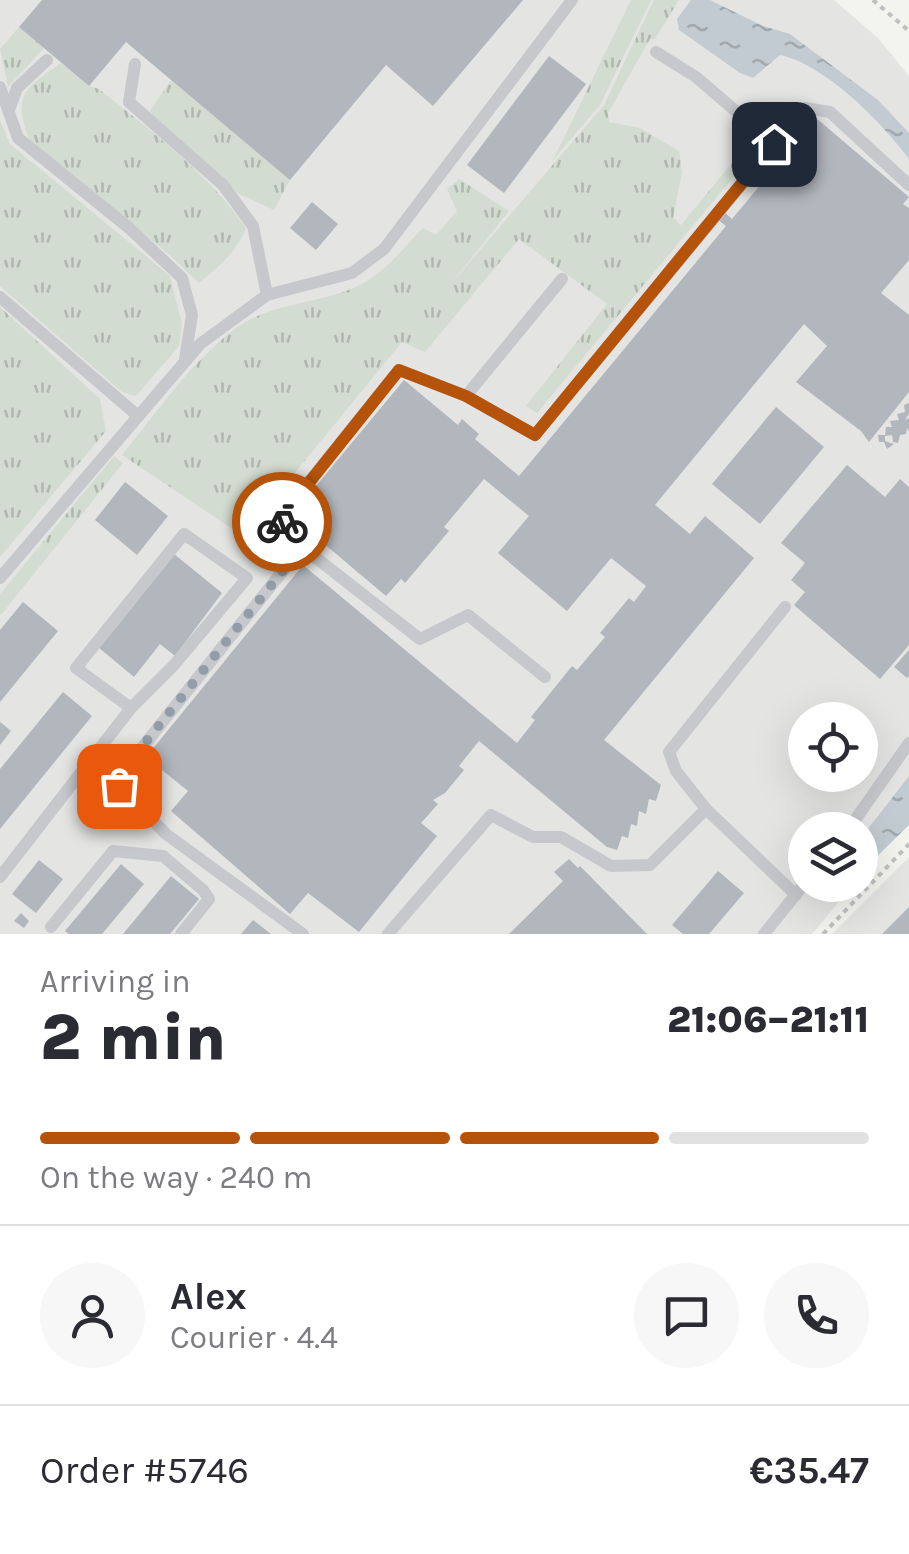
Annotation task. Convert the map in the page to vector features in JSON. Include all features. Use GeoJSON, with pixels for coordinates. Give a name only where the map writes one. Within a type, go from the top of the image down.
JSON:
{"type":"FeatureCollection","features":[{"type":"Feature","properties":{"kind":"lane"},"geometry":{"type":"LineString","coordinates":[[0,578],[200,344],[267,295],[352,273],[384,249],[572,0]]}},
{"type":"Feature","properties":{"kind":"lane"},"geometry":{"type":"LineString","coordinates":[[656,52],[696,76],[774,144]]}},
{"type":"Feature","properties":{"kind":"lane"},"geometry":{"type":"LineString","coordinates":[[9,110],[17,88],[47,60]]}},
{"type":"Feature","properties":{"kind":"lane"},"geometry":{"type":"LineString","coordinates":[[135,64],[129,102],[223,185],[254,226],[267,295]]}},
{"type":"Feature","properties":{"kind":"lane"},"geometry":{"type":"LineString","coordinates":[[0,87],[18,138],[129,228],[182,278],[192,314],[185,362]]}},
{"type":"Feature","properties":{"kind":"lane"},"geometry":{"type":"LineString","coordinates":[[544,677],[468,615],[420,639],[302,547],[280,519],[399,370],[466,396],[535,435],[805,108],[830,112],[909,185]]}},
{"type":"Feature","properties":{"kind":"lane"},"geometry":{"type":"LineString","coordinates":[[466,396],[562,279]]}},
{"type":"Feature","properties":{"kind":"lane"},"geometry":{"type":"LineString","coordinates":[[0,297],[138,416]]}},
{"type":"Feature","properties":{"kind":"lane"},"geometry":{"type":"LineString","coordinates":[[0,877],[132,708],[248,578],[184,534],[76,668],[132,708]]}},
{"type":"Feature","properties":{"kind":"lane"},"geometry":{"type":"LineString","coordinates":[[302,547],[141,748],[119,786],[166,834],[303,934]]}},
{"type":"Feature","properties":{"kind":"lane"},"geometry":{"type":"LineString","coordinates":[[785,607],[669,752],[676,771],[706,808],[788,879]]}},
{"type":"Feature","properties":{"kind":"lane"},"geometry":{"type":"LineString","coordinates":[[861,812],[909,743]]}},
{"type":"Feature","properties":{"kind":"lane"},"geometry":{"type":"LineString","coordinates":[[388,934],[491,816],[533,837],[561,837],[611,866],[650,865],[706,808]]}},
{"type":"Feature","properties":{"kind":"lane"},"geometry":{"type":"LineString","coordinates":[[50,928],[114,851],[163,856],[204,890],[209,899],[181,934]]}},
{"type":"Feature","properties":{"kind":"lane"},"geometry":{"type":"LineString","coordinates":[[764,934],[790,902]]}},
{"type":"Feature","properties":{"kind":"path"},"geometry":{"type":"LineString","coordinates":[[872,0],[909,32]]}},
{"type":"Feature","properties":{"kind":"path"},"geometry":{"type":"LineString","coordinates":[[823,934],[909,844]]}},
{"type":"Feature","properties":{"kind":"shaded area"},"geometry":{"type":"Polygon","coordinates":[[[0,0],[834,0],[878,38],[909,76],[909,817],[878,854],[878,812],[788,812],[788,902],[839,902],[812,934],[0,934],[0,0]]]}},
{"type":"Feature","properties":{"kind":"shaded area"},"geometry":{"type":"Polygon","coordinates":[[[909,857],[909,934],[832,934],[864,902],[878,902],[878,888],[909,857]]]}},
{"type":"Feature","properties":{"kind":"green space"},"geometry":{"type":"Polygon","coordinates":[[[631,0],[651,0],[600,105],[553,160],[631,0]]]}},
{"type":"Feature","properties":{"kind":"green space"},"geometry":{"type":"Polygon","coordinates":[[[654,0],[679,0],[655,39],[650,39],[608,113],[609,122],[640,128],[679,151],[682,172],[673,218],[681,225],[737,157],[746,162],[537,413],[526,406],[607,304],[519,239],[425,352],[402,342],[243,536],[122,455],[189,372],[236,328],[265,313],[360,285],[386,267],[423,228],[436,235],[457,211],[447,189],[459,179],[509,211],[451,284],[604,105],[654,0]]]}},
{"type":"Feature","properties":{"kind":"green space"},"geometry":{"type":"Polygon","coordinates":[[[19,27],[44,48],[8,87],[0,49],[19,27]]]}},
{"type":"Feature","properties":{"kind":"green space"},"geometry":{"type":"Polygon","coordinates":[[[61,63],[178,154],[246,228],[232,252],[199,283],[30,141],[22,113],[25,94],[61,63]]]}},
{"type":"Feature","properties":{"kind":"green space"},"geometry":{"type":"Polygon","coordinates":[[[171,80],[290,180],[274,210],[237,193],[153,116],[150,111],[171,80]]]}},
{"type":"Feature","properties":{"kind":"green space"},"geometry":{"type":"Polygon","coordinates":[[[0,120],[10,144],[170,276],[182,324],[179,346],[136,396],[122,392],[0,286],[0,120]]]}},
{"type":"Feature","properties":{"kind":"green space"},"geometry":{"type":"Polygon","coordinates":[[[0,307],[100,399],[106,431],[0,557],[0,307]]]}},
{"type":"Feature","properties":{"kind":"green space"},"geometry":{"type":"Polygon","coordinates":[[[114,456],[123,463],[0,616],[0,594],[114,456]]]}},
{"type":"Feature","properties":{"kind":"water"},"geometry":{"type":"Polygon","coordinates":[[[691,0],[710,0],[763,26],[790,34],[878,100],[909,133],[909,159],[868,112],[815,70],[780,55],[753,78],[679,30],[677,19],[691,0]]]}},
{"type":"Feature","properties":{"kind":"water"},"geometry":{"type":"Polygon","coordinates":[[[909,776],[909,825],[878,855],[878,816],[909,776]]]}},
{"type":"Feature","properties":{"kind":"building"},"geometry":{"type":"Polygon","coordinates":[[[42,0],[523,0],[433,106],[386,65],[290,180],[126,42],[89,86],[19,27],[42,0]]]}},
{"type":"Feature","properties":{"kind":"building"},"geometry":{"type":"Polygon","coordinates":[[[549,56],[586,84],[504,193],[467,165],[549,56]]]}},
{"type":"Feature","properties":{"kind":"building"},"geometry":{"type":"Polygon","coordinates":[[[816,118],[909,197],[903,204],[909,208],[909,260],[881,293],[909,315],[909,392],[869,442],[861,431],[796,382],[827,346],[804,324],[655,505],[690,534],[705,516],[754,558],[604,740],[661,785],[656,801],[649,799],[646,814],[639,811],[637,826],[631,824],[628,838],[622,836],[617,850],[607,847],[479,741],[459,766],[464,770],[445,793],[433,800],[438,804],[421,823],[437,836],[359,932],[308,893],[290,914],[171,811],[188,791],[146,757],[303,565],[517,743],[535,720],[531,717],[572,666],[577,670],[605,637],[600,633],[629,598],[634,602],[646,586],[611,558],[567,611],[498,553],[529,516],[484,479],[444,527],[449,531],[405,583],[401,579],[386,596],[291,516],[404,380],[458,425],[462,419],[479,434],[475,439],[519,476],[726,226],[718,220],[724,212],[732,219],[816,118]]]}},
{"type":"Feature","properties":{"kind":"building"},"geometry":{"type":"Polygon","coordinates":[[[312,202],[338,224],[316,250],[290,228],[312,202]]]}},
{"type":"Feature","properties":{"kind":"building"},"geometry":{"type":"Polygon","coordinates":[[[909,403],[905,420],[909,418],[909,432],[907,428],[898,443],[893,442],[892,435],[885,436],[885,441],[894,444],[887,449],[878,435],[885,435],[886,427],[892,427],[890,421],[899,420],[897,414],[905,412],[904,405],[909,403]]]}},
{"type":"Feature","properties":{"kind":"building"},"geometry":{"type":"Polygon","coordinates":[[[776,407],[824,447],[760,524],[712,484],[776,407]]]}},
{"type":"Feature","properties":{"kind":"building"},"geometry":{"type":"Polygon","coordinates":[[[847,465],[885,497],[900,479],[909,487],[909,645],[880,679],[794,605],[805,592],[791,580],[805,563],[781,543],[847,465]]]}},
{"type":"Feature","properties":{"kind":"building"},"geometry":{"type":"Polygon","coordinates":[[[125,482],[168,516],[137,555],[95,520],[125,482]]]}},
{"type":"Feature","properties":{"kind":"building"},"geometry":{"type":"Polygon","coordinates":[[[174,554],[222,593],[175,656],[160,644],[134,677],[98,647],[174,554]]]}},
{"type":"Feature","properties":{"kind":"building"},"geometry":{"type":"Polygon","coordinates":[[[23,602],[58,631],[0,702],[0,630],[23,602]]]}},
{"type":"Feature","properties":{"kind":"building"},"geometry":{"type":"Polygon","coordinates":[[[909,650],[909,676],[907,678],[894,667],[909,650]]]}},
{"type":"Feature","properties":{"kind":"building"},"geometry":{"type":"Polygon","coordinates":[[[63,692],[92,716],[0,829],[0,769],[63,692]]]}},
{"type":"Feature","properties":{"kind":"building"},"geometry":{"type":"Polygon","coordinates":[[[0,722],[11,731],[0,745],[0,722]]]}},
{"type":"Feature","properties":{"kind":"building"},"geometry":{"type":"Polygon","coordinates":[[[569,859],[647,934],[509,934],[563,881],[554,872],[569,859]]]}},
{"type":"Feature","properties":{"kind":"building"},"geometry":{"type":"Polygon","coordinates":[[[39,860],[63,879],[36,913],[12,894],[39,860]]]}},
{"type":"Feature","properties":{"kind":"building"},"geometry":{"type":"Polygon","coordinates":[[[121,864],[144,884],[102,934],[65,931],[121,864]]]}},
{"type":"Feature","properties":{"kind":"building"},"geometry":{"type":"Polygon","coordinates":[[[718,871],[744,893],[709,934],[683,934],[672,925],[718,871]]]}},
{"type":"Feature","properties":{"kind":"building"},"geometry":{"type":"Polygon","coordinates":[[[171,876],[199,899],[170,934],[123,934],[171,876]]]}},
{"type":"Feature","properties":{"kind":"building"},"geometry":{"type":"Polygon","coordinates":[[[909,907],[909,934],[882,934],[909,907]]]}},
{"type":"Feature","properties":{"kind":"building"},"geometry":{"type":"Polygon","coordinates":[[[21,913],[29,921],[24,928],[14,921],[21,913]]]}},
{"type":"Feature","properties":{"kind":"building"},"geometry":{"type":"Polygon","coordinates":[[[253,920],[271,934],[241,934],[253,920]]]}},
{"type":"Feature","properties":{"kind":"way so far"},"geometry":{"type":"LineString","coordinates":[[119,786],[141,748],[302,547],[282,522]]}},
{"type":"Feature","properties":{"kind":"route"},"geometry":{"type":"LineString","coordinates":[[282,522],[280,519],[399,370],[466,396],[535,435],[774,144]]}}]}
